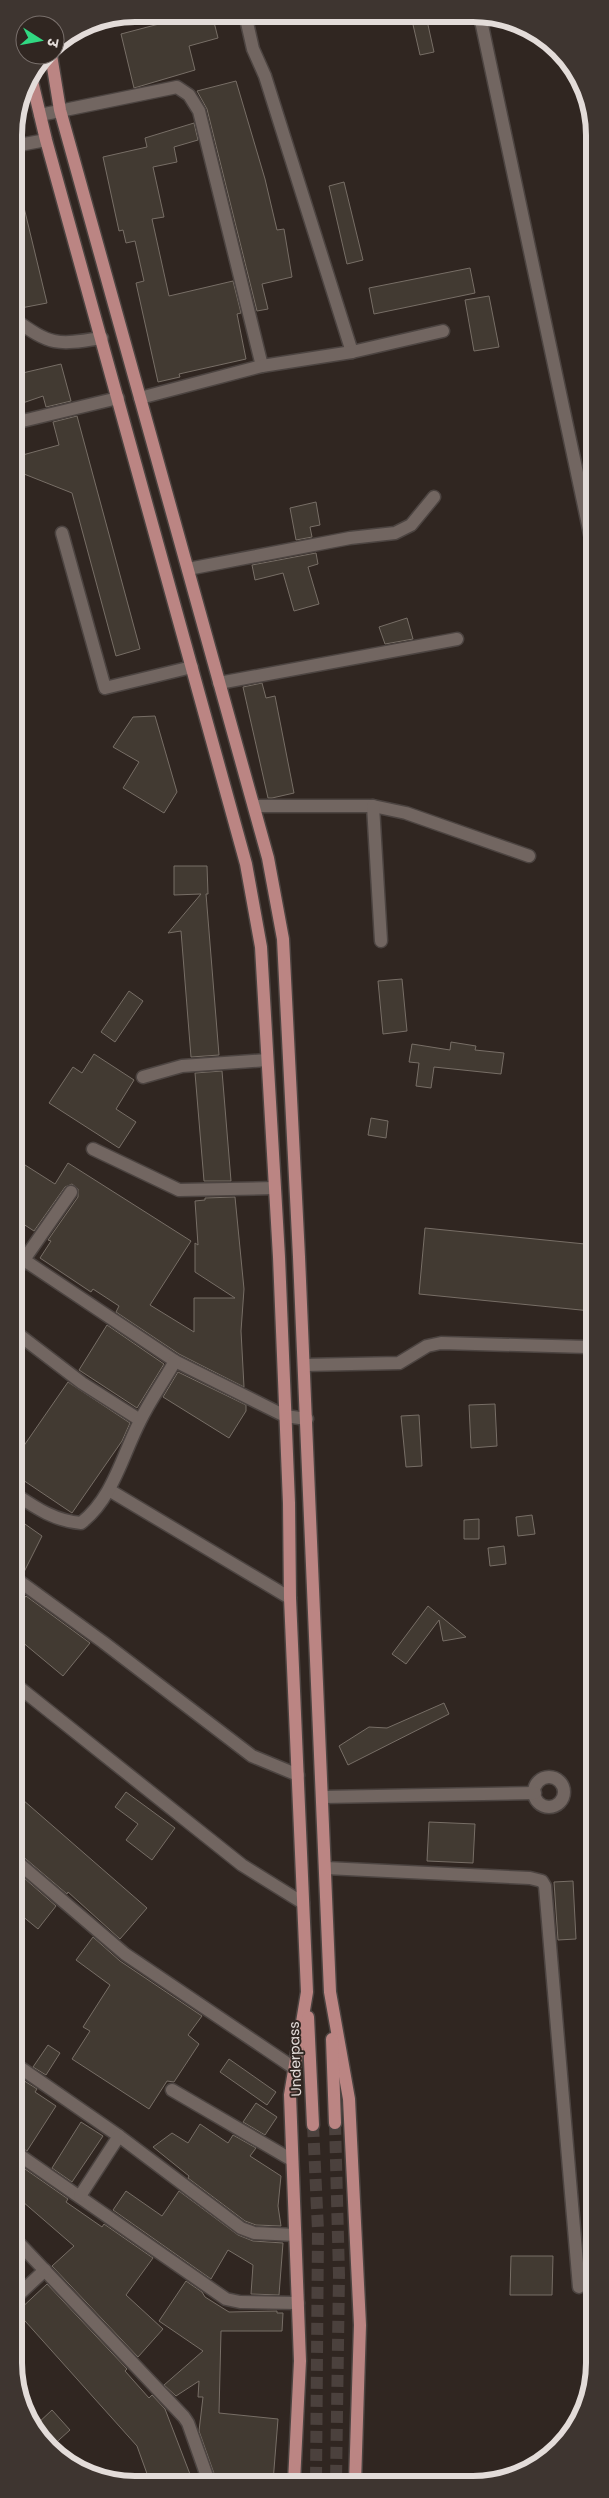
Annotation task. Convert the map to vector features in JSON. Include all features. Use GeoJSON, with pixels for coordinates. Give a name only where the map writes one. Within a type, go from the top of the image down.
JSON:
{"type":"FeatureCollection","features":[{"type":"Feature","properties":{"kind":"main road"},"geometry":{"type":"LineString","coordinates":[[53,65],[60,110],[268,858],[283,939],[307,1419],[335,2124]]}},
{"type":"Feature","properties":{"kind":"main road"},"geometry":{"type":"LineString","coordinates":[[33,87],[46,140],[246,864],[261,947],[279,1257],[290,1598],[307,1992],[290,2095],[300,2361],[294,2476]]}},
{"type":"Feature","properties":{"kind":"main road","name":"Underpass"},"geometry":{"type":"LineString","coordinates":[[307,1992],[313,2125]]}},
{"type":"Feature","properties":{"kind":"main road"},"geometry":{"type":"LineString","coordinates":[[330,1992],[349,2099],[360,2325],[355,2476]]}},
{"type":"Feature","properties":{"kind":"street"},"geometry":{"type":"LineString","coordinates":[[247,23],[253,48],[265,76],[352,352]]}},
{"type":"Feature","properties":{"kind":"street"},"geometry":{"type":"LineString","coordinates":[[482,23],[586,515]]}},
{"type":"Feature","properties":{"kind":"street"},"geometry":{"type":"LineString","coordinates":[[40,115],[176,87],[189,95],[199,111],[262,366]]}},
{"type":"Feature","properties":{"kind":"street"},"geometry":{"type":"LineString","coordinates":[[23,144],[46,140]]}},
{"type":"Feature","properties":{"kind":"street"},"geometry":{"type":"LineString","coordinates":[[23,325],[38,336],[52,342],[72,343],[102,338]]}},
{"type":"Feature","properties":{"kind":"street"},"geometry":{"type":"LineString","coordinates":[[140,398],[262,366],[352,352],[443,331]]}},
{"type":"Feature","properties":{"kind":"street"},"geometry":{"type":"LineString","coordinates":[[23,421],[118,398]]}},
{"type":"Feature","properties":{"kind":"street"},"geometry":{"type":"LineString","coordinates":[[188,569],[350,538],[395,533],[411,525],[434,497]]}},
{"type":"Feature","properties":{"kind":"street"},"geometry":{"type":"LineString","coordinates":[[62,533],[105,688],[192,667]]}},
{"type":"Feature","properties":{"kind":"street"},"geometry":{"type":"LineString","coordinates":[[219,683],[456,640]]}},
{"type":"Feature","properties":{"kind":"street"},"geometry":{"type":"LineString","coordinates":[[254,806],[373,806],[406,813],[529,856]]}},
{"type":"Feature","properties":{"kind":"street"},"geometry":{"type":"LineString","coordinates":[[373,806],[381,941]]}},
{"type":"Feature","properties":{"kind":"street"},"geometry":{"type":"LineString","coordinates":[[143,1078],[182,1066],[267,1060]]}},
{"type":"Feature","properties":{"kind":"street"},"geometry":{"type":"LineString","coordinates":[[93,1149],[179,1190],[274,1188]]}},
{"type":"Feature","properties":{"kind":"street"},"geometry":{"type":"LineString","coordinates":[[70,1192],[24,1260],[175,1361],[285,1416],[307,1419]]}},
{"type":"Feature","properties":{"kind":"street"},"geometry":{"type":"LineString","coordinates":[[22,1338],[82,1383],[140,1420]]}},
{"type":"Feature","properties":{"kind":"street"},"geometry":{"type":"LineString","coordinates":[[304,1365],[398,1363],[427,1346],[441,1343],[586,1347]]}},
{"type":"Feature","properties":{"kind":"street"},"geometry":{"type":"LineString","coordinates":[[22,1499],[50,1516],[66,1522],[81,1523],[94,1513],[109,1490],[140,1420],[175,1361]]}},
{"type":"Feature","properties":{"kind":"street"},"geometry":{"type":"LineString","coordinates":[[109,1490],[290,1598]]}},
{"type":"Feature","properties":{"kind":"street"},"geometry":{"type":"LineString","coordinates":[[22,1584],[103,1642],[252,1756],[298,1775]]}},
{"type":"Feature","properties":{"kind":"street"},"geometry":{"type":"LineString","coordinates":[[22,1690],[242,1866],[303,1903]]}},
{"type":"Feature","properties":{"kind":"street"},"geometry":{"type":"LineString","coordinates":[[323,1797],[535,1793]]}},
{"type":"Feature","properties":{"kind":"street"},"geometry":{"type":"LineString","coordinates":[[22,1866],[125,1954],[294,2068]]}},
{"type":"Feature","properties":{"kind":"street"},"geometry":{"type":"LineString","coordinates":[[326,1868],[530,1878],[542,1881],[545,1886],[579,2287]]}},
{"type":"Feature","properties":{"kind":"street"},"geometry":{"type":"LineString","coordinates":[[22,2069],[119,2136],[241,2228],[254,2233],[295,2235]]}},
{"type":"Feature","properties":{"kind":"street"},"geometry":{"type":"LineString","coordinates":[[172,2090],[292,2160]]}},
{"type":"Feature","properties":{"kind":"street"},"geometry":{"type":"LineString","coordinates":[[80,2196],[119,2136]]}},
{"type":"Feature","properties":{"kind":"street"},"geometry":{"type":"LineString","coordinates":[[22,2157],[226,2299],[240,2302],[298,2303]]}},
{"type":"Feature","properties":{"kind":"street"},"geometry":{"type":"LineString","coordinates":[[22,2246],[184,2417],[206,2476]]}},
{"type":"Feature","properties":{"kind":"street"},"geometry":{"type":"LineString","coordinates":[[22,2291],[45,2270]]}},
{"type":"Feature","properties":{"kind":"building"},"geometry":{"type":"Polygon","coordinates":[[[412,22],[427,22],[434,52],[420,55],[412,22]]]}},
{"type":"Feature","properties":{"kind":"building"},"geometry":{"type":"Polygon","coordinates":[[[163,23],[214,23],[218,38],[189,46],[195,70],[134,88],[121,34],[163,23]]]}},
{"type":"Feature","properties":{"kind":"building"},"geometry":{"type":"Polygon","coordinates":[[[236,81],[265,179],[277,230],[284,229],[292,277],[262,284],[268,309],[257,311],[207,109],[197,91],[236,81]]]}},
{"type":"Feature","properties":{"kind":"building"},"geometry":{"type":"Polygon","coordinates":[[[194,123],[198,140],[174,147],[177,162],[153,167],[164,217],[152,219],[169,296],[233,281],[241,313],[237,314],[246,359],[179,374],[180,377],[158,382],[136,283],[144,281],[135,241],[126,243],[123,230],[119,231],[103,157],[147,147],[145,138],[194,123]]]}},
{"type":"Feature","properties":{"kind":"building"},"geometry":{"type":"Polygon","coordinates":[[[344,182],[363,260],[347,264],[329,186],[344,182]]]}},
{"type":"Feature","properties":{"kind":"building"},"geometry":{"type":"Polygon","coordinates":[[[23,203],[47,303],[23,308],[23,203]]]}},
{"type":"Feature","properties":{"kind":"building"},"geometry":{"type":"Polygon","coordinates":[[[470,268],[475,293],[374,314],[369,288],[470,268]]]}},
{"type":"Feature","properties":{"kind":"building"},"geometry":{"type":"Polygon","coordinates":[[[489,296],[499,347],[474,351],[465,300],[489,296]]]}},
{"type":"Feature","properties":{"kind":"building"},"geometry":{"type":"Polygon","coordinates":[[[61,364],[71,401],[46,407],[43,396],[23,403],[23,373],[61,364]]]}},
{"type":"Feature","properties":{"kind":"building"},"geometry":{"type":"Polygon","coordinates":[[[77,416],[140,649],[116,656],[72,493],[24,474],[23,455],[59,445],[53,422],[77,416]]]}},
{"type":"Feature","properties":{"kind":"building"},"geometry":{"type":"Polygon","coordinates":[[[316,502],[320,525],[310,527],[312,537],[296,540],[290,508],[316,502]]]}},
{"type":"Feature","properties":{"kind":"building"},"geometry":{"type":"Polygon","coordinates":[[[316,553],[318,564],[308,567],[319,604],[294,611],[283,573],[255,580],[252,565],[316,553]]]}},
{"type":"Feature","properties":{"kind":"building"},"geometry":{"type":"Polygon","coordinates":[[[407,618],[413,639],[385,644],[379,627],[407,618]]]}},
{"type":"Feature","properties":{"kind":"building"},"geometry":{"type":"Polygon","coordinates":[[[262,683],[266,698],[275,696],[294,793],[272,798],[268,798],[243,687],[262,683]]]}},
{"type":"Feature","properties":{"kind":"building"},"geometry":{"type":"Polygon","coordinates":[[[155,716],[177,792],[164,813],[123,788],[139,762],[113,747],[133,717],[155,716]]]}},
{"type":"Feature","properties":{"kind":"building"},"geometry":{"type":"Polygon","coordinates":[[[174,866],[207,866],[208,894],[206,894],[219,1055],[191,1057],[181,931],[168,933],[201,894],[174,895],[174,866]]]}},
{"type":"Feature","properties":{"kind":"building"},"geometry":{"type":"Polygon","coordinates":[[[402,979],[407,1031],[383,1034],[378,981],[402,979]]]}},
{"type":"Feature","properties":{"kind":"building"},"geometry":{"type":"Polygon","coordinates":[[[129,991],[143,1001],[115,1042],[101,1032],[129,991]]]}},
{"type":"Feature","properties":{"kind":"building"},"geometry":{"type":"Polygon","coordinates":[[[451,1042],[476,1046],[475,1050],[504,1053],[501,1074],[434,1067],[431,1088],[416,1086],[419,1063],[409,1062],[412,1044],[450,1050],[451,1042]]]}},
{"type":"Feature","properties":{"kind":"building"},"geometry":{"type":"Polygon","coordinates":[[[94,1054],[134,1080],[116,1109],[136,1122],[119,1148],[49,1103],[73,1067],[82,1073],[94,1054]]]}},
{"type":"Feature","properties":{"kind":"building"},"geometry":{"type":"Polygon","coordinates":[[[222,1071],[231,1181],[204,1181],[195,1073],[222,1071]]]}},
{"type":"Feature","properties":{"kind":"building"},"geometry":{"type":"Polygon","coordinates":[[[371,1118],[388,1121],[386,1138],[368,1135],[371,1118]]]}},
{"type":"Feature","properties":{"kind":"building"},"geometry":{"type":"Polygon","coordinates":[[[23,1163],[55,1184],[68,1163],[191,1241],[150,1305],[194,1332],[194,1298],[235,1298],[195,1272],[195,1243],[198,1245],[195,1201],[205,1200],[205,1198],[235,1197],[244,1289],[241,1331],[244,1387],[179,1354],[116,1312],[119,1306],[93,1289],[91,1292],[40,1258],[51,1241],[48,1240],[78,1197],[78,1189],[72,1184],[65,1187],[34,1231],[23,1224],[23,1163]]]}},
{"type":"Feature","properties":{"kind":"building"},"geometry":{"type":"Polygon","coordinates":[[[425,1228],[586,1244],[586,1311],[419,1294],[425,1228]]]}},
{"type":"Feature","properties":{"kind":"building"},"geometry":{"type":"Polygon","coordinates":[[[107,1325],[164,1364],[137,1408],[79,1370],[107,1325]]]}},
{"type":"Feature","properties":{"kind":"building"},"geometry":{"type":"Polygon","coordinates":[[[178,1372],[246,1405],[246,1411],[229,1438],[163,1397],[178,1372]]]}},
{"type":"Feature","properties":{"kind":"building"},"geometry":{"type":"Polygon","coordinates":[[[68,1382],[130,1423],[122,1441],[72,1513],[22,1480],[22,1448],[68,1382]]]}},
{"type":"Feature","properties":{"kind":"building"},"geometry":{"type":"Polygon","coordinates":[[[495,1404],[497,1446],[471,1448],[469,1405],[495,1404]]]}},
{"type":"Feature","properties":{"kind":"building"},"geometry":{"type":"Polygon","coordinates":[[[419,1415],[422,1466],[406,1467],[401,1416],[419,1415]]]}},
{"type":"Feature","properties":{"kind":"building"},"geometry":{"type":"Polygon","coordinates":[[[532,1515],[535,1534],[518,1536],[516,1517],[532,1515]]]}},
{"type":"Feature","properties":{"kind":"building"},"geometry":{"type":"Polygon","coordinates":[[[479,1519],[479,1539],[464,1539],[464,1520],[479,1519]]]}},
{"type":"Feature","properties":{"kind":"building"},"geometry":{"type":"Polygon","coordinates":[[[22,1522],[42,1536],[22,1574],[22,1522]]]}},
{"type":"Feature","properties":{"kind":"building"},"geometry":{"type":"Polygon","coordinates":[[[504,1546],[506,1564],[490,1566],[488,1548],[504,1546]]]}},
{"type":"Feature","properties":{"kind":"building"},"geometry":{"type":"Polygon","coordinates":[[[26,1596],[90,1643],[63,1676],[22,1642],[22,1600],[26,1596]]]}},
{"type":"Feature","properties":{"kind":"building"},"geometry":{"type":"Polygon","coordinates":[[[428,1606],[466,1637],[443,1641],[439,1620],[406,1664],[392,1654],[428,1606]]]}},
{"type":"Feature","properties":{"kind":"building"},"geometry":{"type":"Polygon","coordinates":[[[444,1703],[449,1714],[348,1765],[339,1746],[369,1727],[387,1728],[444,1703]]]}},
{"type":"Feature","properties":{"kind":"building"},"geometry":{"type":"Polygon","coordinates":[[[126,1792],[175,1828],[152,1860],[126,1840],[138,1824],[115,1807],[126,1792]]]}},
{"type":"Feature","properties":{"kind":"building"},"geometry":{"type":"Polygon","coordinates":[[[22,1799],[147,1908],[120,1939],[68,1892],[67,1894],[22,1856],[22,1799]]]}},
{"type":"Feature","properties":{"kind":"building"},"geometry":{"type":"Polygon","coordinates":[[[429,1822],[475,1824],[473,1863],[427,1861],[429,1822]]]}},
{"type":"Feature","properties":{"kind":"building"},"geometry":{"type":"Polygon","coordinates":[[[22,1876],[56,1906],[38,1929],[22,1916],[22,1876]]]}},
{"type":"Feature","properties":{"kind":"building"},"geometry":{"type":"Polygon","coordinates":[[[573,1881],[576,1939],[558,1940],[554,1882],[573,1881]]]}},
{"type":"Feature","properties":{"kind":"building"},"geometry":{"type":"Polygon","coordinates":[[[93,1937],[120,1961],[202,2016],[188,2035],[199,2044],[174,2082],[167,2081],[149,2109],[72,2059],[90,2031],[83,2027],[110,1985],[76,1960],[93,1937]]]}},
{"type":"Feature","properties":{"kind":"building"},"geometry":{"type":"Polygon","coordinates":[[[48,2045],[60,2053],[46,2075],[33,2067],[48,2045]]]}},
{"type":"Feature","properties":{"kind":"building"},"geometry":{"type":"Polygon","coordinates":[[[229,2059],[276,2092],[267,2105],[220,2072],[229,2059]]]}},
{"type":"Feature","properties":{"kind":"building"},"geometry":{"type":"Polygon","coordinates":[[[22,2080],[37,2089],[35,2092],[56,2106],[27,2151],[22,2148],[22,2080]]]}},
{"type":"Feature","properties":{"kind":"building"},"geometry":{"type":"Polygon","coordinates":[[[256,2103],[277,2117],[265,2135],[243,2122],[256,2103]]]}},
{"type":"Feature","properties":{"kind":"building"},"geometry":{"type":"Polygon","coordinates":[[[81,2122],[103,2136],[72,2182],[52,2168],[81,2122]]]}},
{"type":"Feature","properties":{"kind":"building"},"geometry":{"type":"Polygon","coordinates":[[[200,2124],[228,2143],[233,2135],[256,2148],[250,2156],[281,2176],[278,2206],[281,2226],[256,2225],[245,2221],[188,2178],[189,2176],[153,2147],[172,2133],[188,2143],[200,2124]]]}},
{"type":"Feature","properties":{"kind":"building"},"geometry":{"type":"Polygon","coordinates":[[[22,2167],[68,2199],[66,2202],[102,2227],[104,2224],[153,2258],[126,2295],[163,2329],[138,2357],[52,2266],[74,2246],[22,2201],[22,2167]]]}},
{"type":"Feature","properties":{"kind":"building"},"geometry":{"type":"Polygon","coordinates":[[[126,2191],[162,2216],[179,2191],[238,2235],[253,2241],[283,2243],[279,2295],[251,2294],[253,2265],[228,2250],[211,2279],[113,2210],[126,2191]]]}},
{"type":"Feature","properties":{"kind":"building"},"geometry":{"type":"Polygon","coordinates":[[[511,2256],[553,2256],[552,2295],[510,2295],[511,2256]]]}},
{"type":"Feature","properties":{"kind":"building"},"geometry":{"type":"Polygon","coordinates":[[[186,2281],[202,2292],[205,2297],[229,2312],[277,2311],[277,2313],[283,2313],[282,2331],[221,2331],[219,2413],[278,2419],[273,2476],[215,2476],[199,2431],[203,2397],[198,2397],[199,2381],[176,2396],[164,2385],[203,2351],[159,2321],[186,2281]]]}},
{"type":"Feature","properties":{"kind":"building"},"geometry":{"type":"Polygon","coordinates":[[[47,2284],[127,2369],[125,2371],[149,2398],[152,2395],[165,2409],[191,2476],[148,2476],[137,2446],[22,2318],[22,2307],[47,2284]]]}},
{"type":"Feature","properties":{"kind":"building"},"geometry":{"type":"Polygon","coordinates":[[[52,2410],[70,2430],[56,2442],[50,2437],[40,2422],[52,2410]]]}},
{"type":"Feature","properties":{"kind":"tunnel"},"geometry":{"type":"LineString","coordinates":[[335,2123],[339,2275],[336,2476]]}},
{"type":"Feature","properties":{"kind":"tunnel"},"geometry":{"type":"LineString","coordinates":[[313,2125],[318,2230],[316,2476]]}}]}
